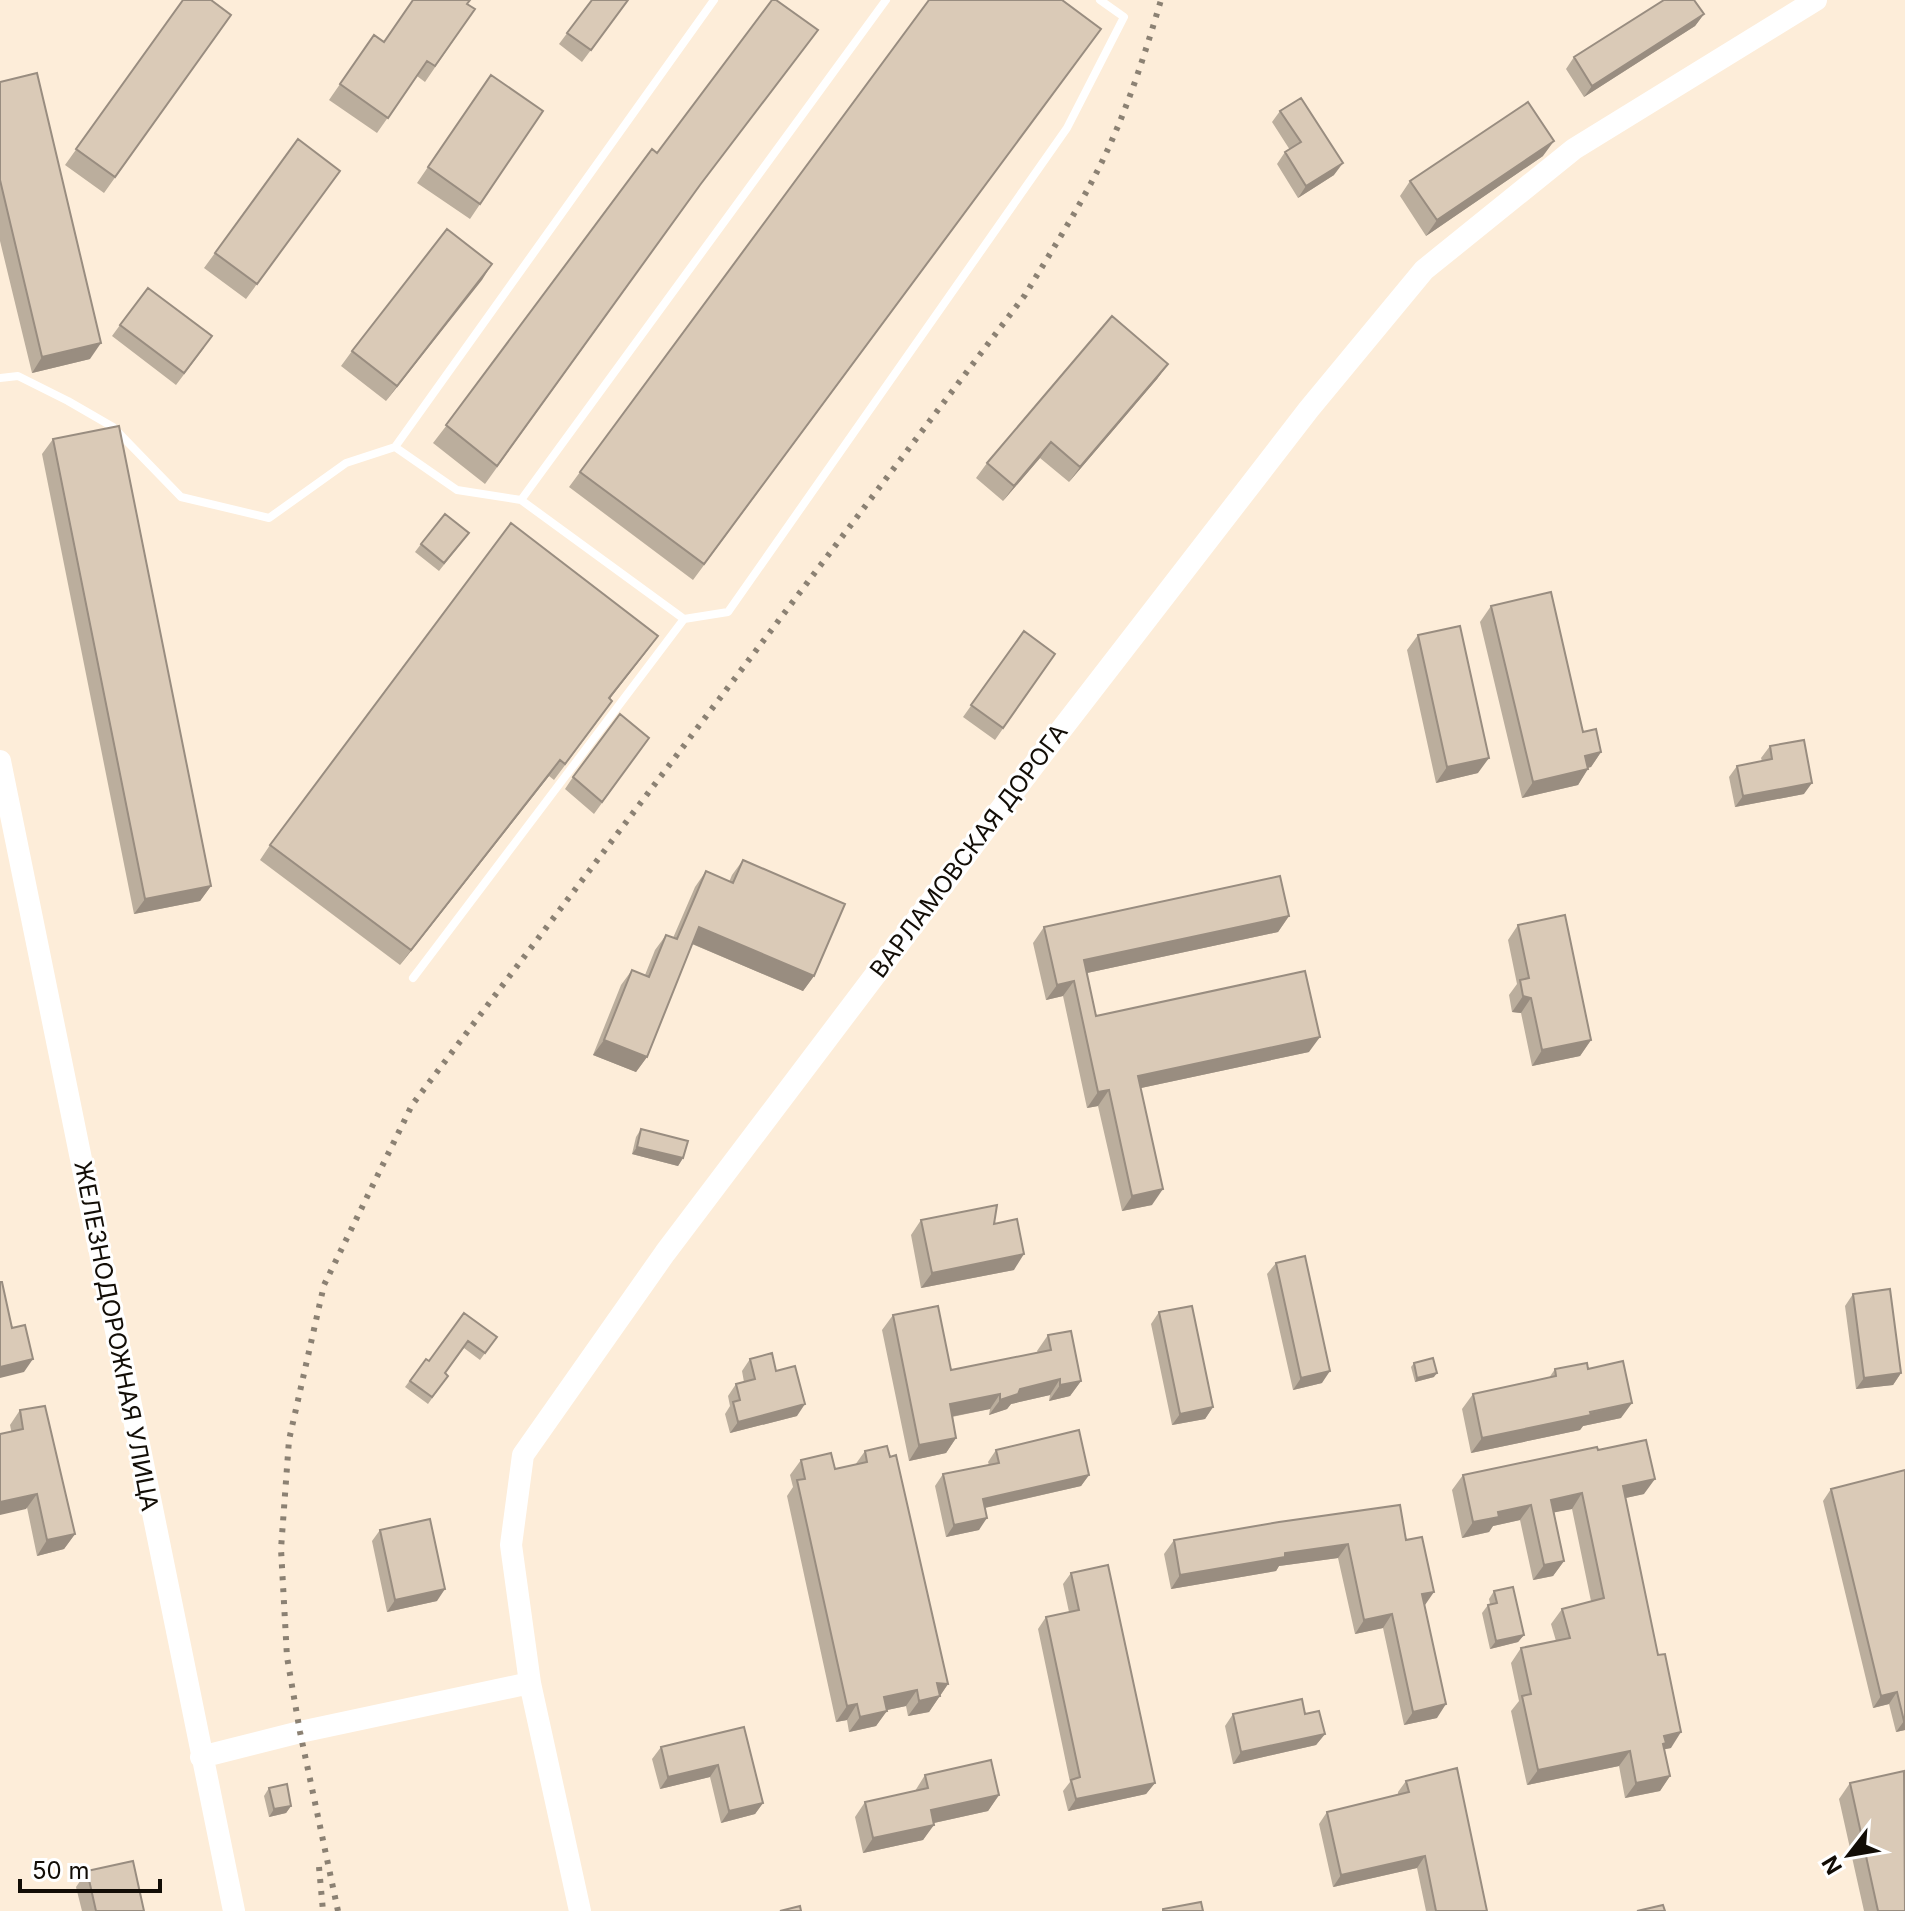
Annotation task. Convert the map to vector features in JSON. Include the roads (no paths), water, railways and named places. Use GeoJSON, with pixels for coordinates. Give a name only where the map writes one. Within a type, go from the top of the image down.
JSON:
{"type":"FeatureCollection","features":[{"type":"Feature","properties":{"kind":"street","name":"ВАРЛАМОВСКАЯ ДОРОГА"},"geometry":{"type":"LineString","coordinates":[[580,1911],[530,1683],[511,1545],[523,1455],[665,1253],[1034,765],[1309,409],[1424,270],[1574,149],[1816,0]]}},
{"type":"Feature","properties":{"kind":"street","name":"ЖЕЛЕЗНОДОРОЖНАЯ УЛИЦА"},"geometry":{"type":"LineString","coordinates":[[0,761],[234,1911]]}},
{"type":"Feature","properties":{"kind":"street"},"geometry":{"type":"LineString","coordinates":[[201,1757],[300,1732],[530,1683]]}},
{"type":"Feature","properties":{"kind":"lane"},"geometry":{"type":"LineString","coordinates":[[0,378],[18,376],[113,427],[181,497],[269,518],[346,463],[395,447],[714,0]]}},
{"type":"Feature","properties":{"kind":"lane"},"geometry":{"type":"LineString","coordinates":[[521,500],[886,0]]}},
{"type":"Feature","properties":{"kind":"lane"},"geometry":{"type":"LineString","coordinates":[[413,978],[684,619],[728,612],[1067,128],[1124,17],[1100,0]]}},
{"type":"Feature","properties":{"kind":"lane"},"geometry":{"type":"LineString","coordinates":[[395,447],[457,490],[521,500],[684,619]]}},
{"type":"Feature","properties":{"kind":"railway"},"geometry":{"type":"LineString","coordinates":[[338,1911],[287,1657],[281,1549],[289,1440],[324,1285],[412,1105],[1025,295],[1103,160],[1133,88],[1161,0]]}},
{"type":"Feature","properties":{"kind":"railway"},"geometry":{"type":"LineString","coordinates":[[319,1867],[323,1911]]}}]}
